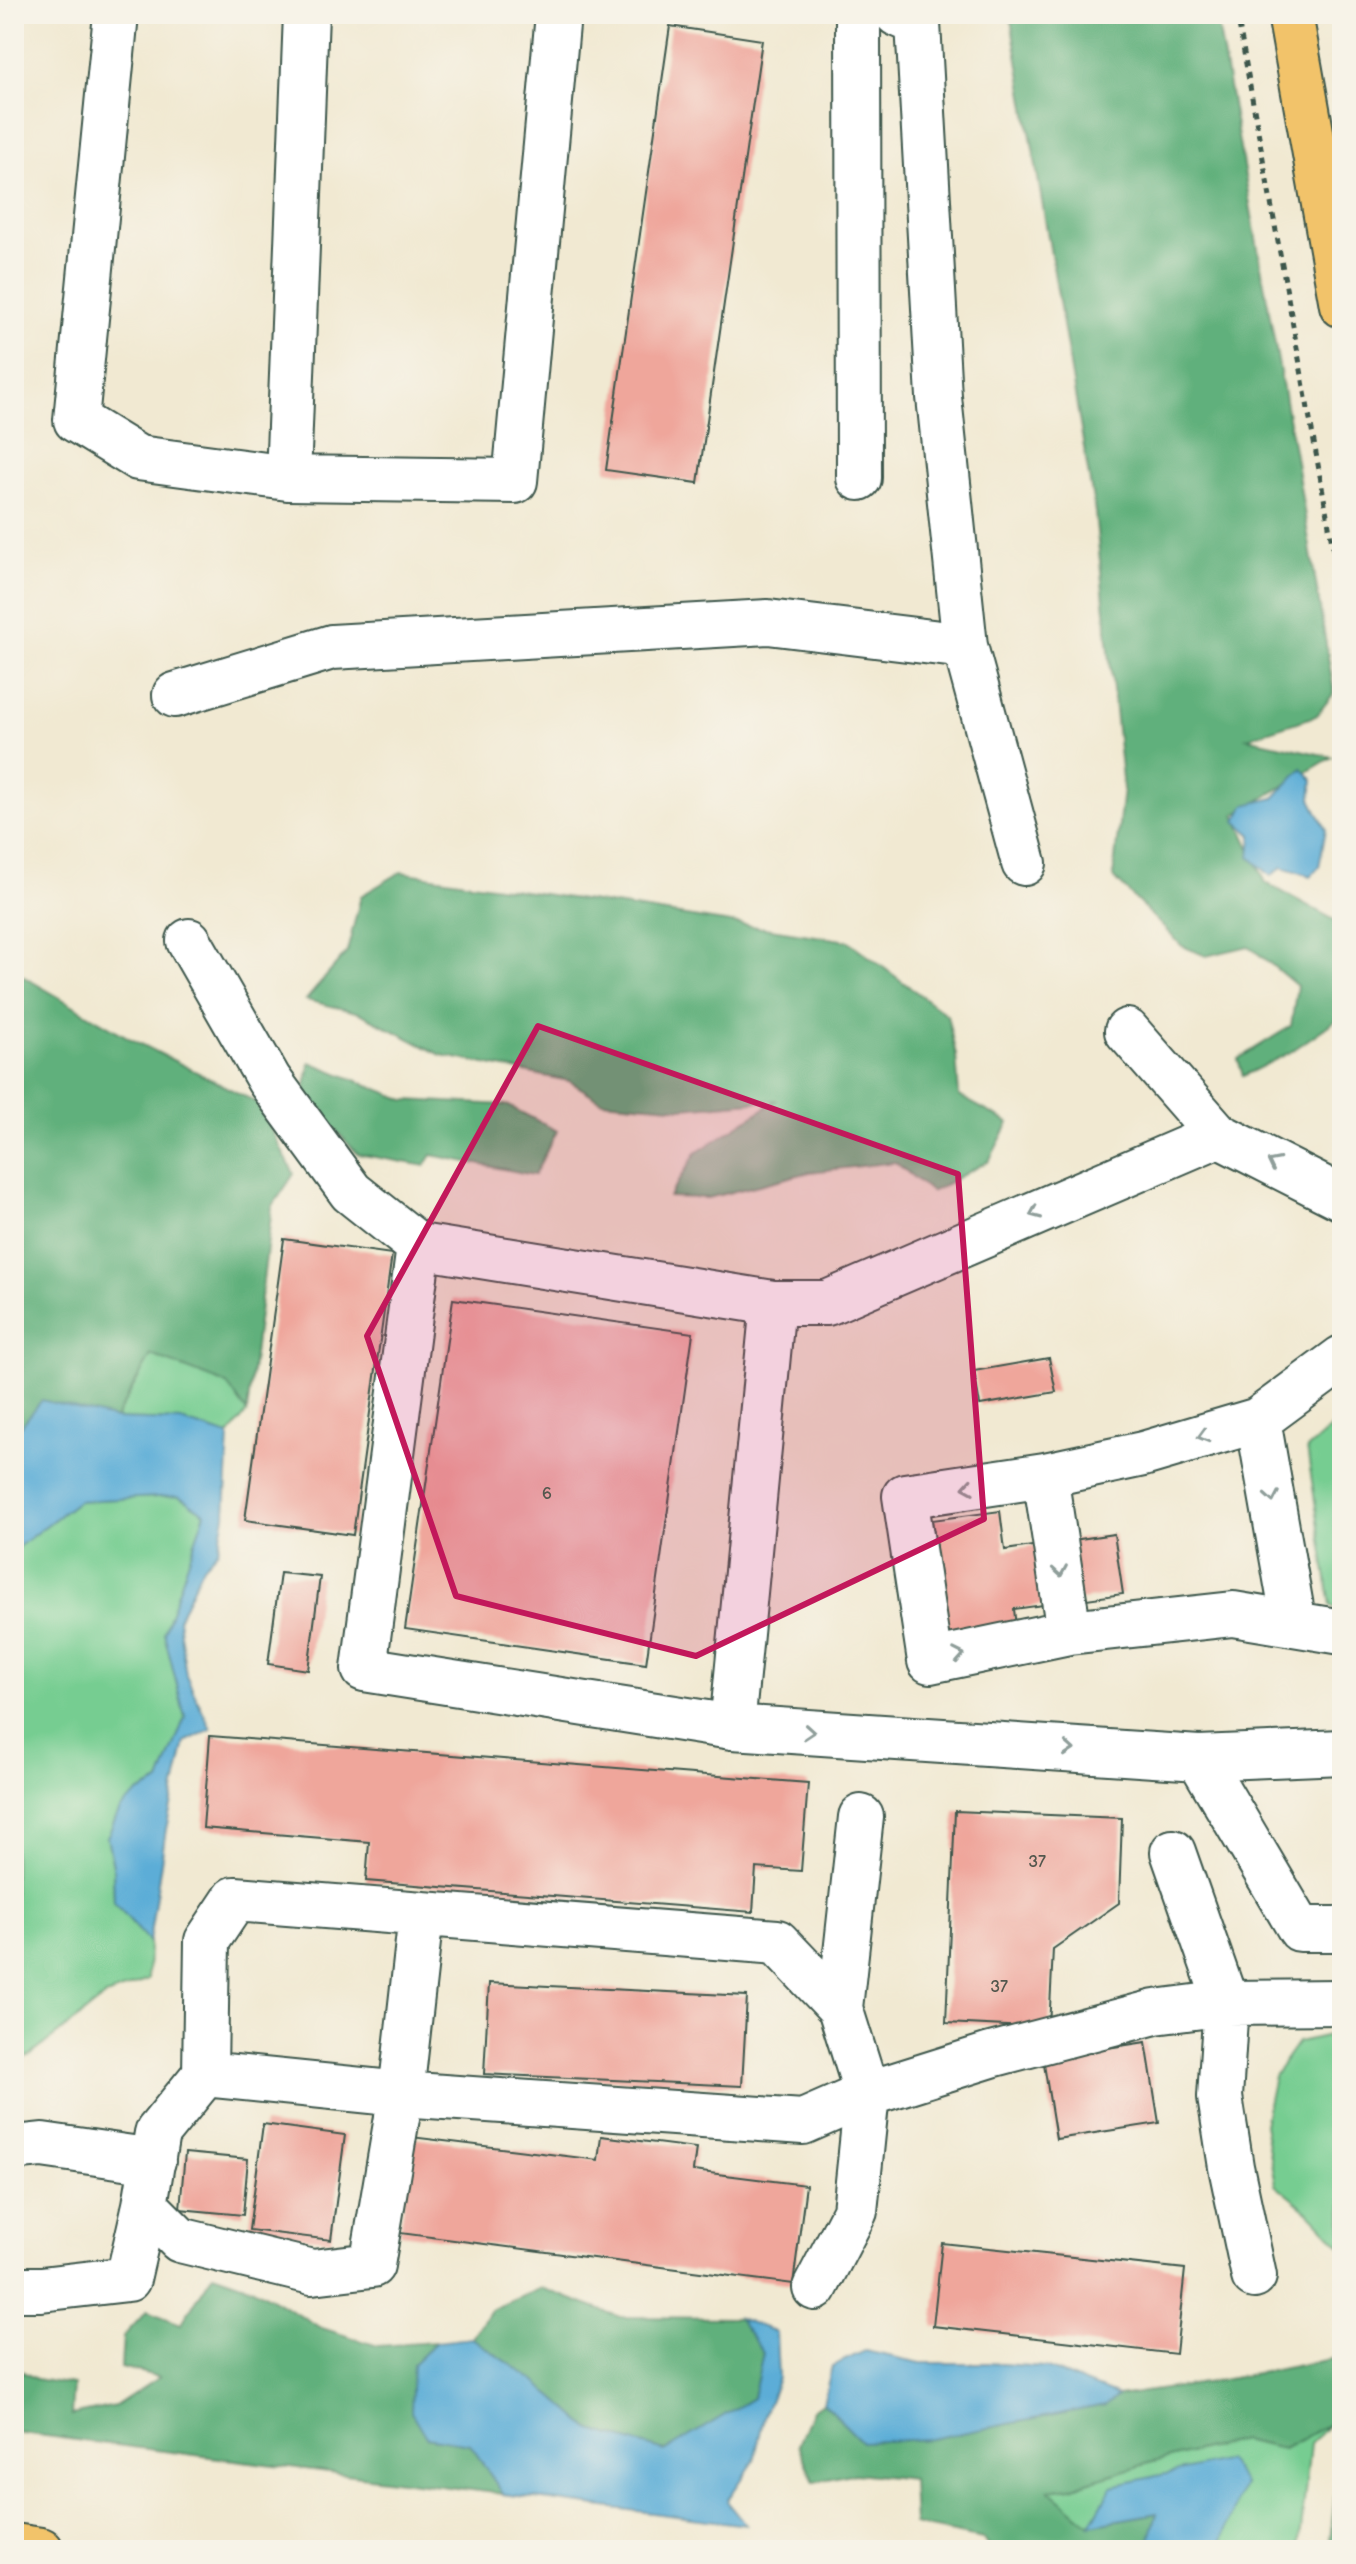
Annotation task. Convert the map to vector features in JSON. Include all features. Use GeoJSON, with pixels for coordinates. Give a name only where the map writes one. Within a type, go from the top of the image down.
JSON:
{"type":"FeatureCollection","features":[{"type":"Feature","properties":{"kind":"main road"},"geometry":{"type":"LineString","coordinates":[[1290,14],[1342,305]]}},
{"type":"Feature","properties":{"kind":"main road"},"geometry":{"type":"LineString","coordinates":[[14,2546],[41,2550]]}},
{"type":"Feature","properties":{"kind":"lane"},"geometry":{"type":"LineString","coordinates":[[116,14],[76,420],[138,458],[288,478],[515,481],[558,14]]}},
{"type":"Feature","properties":{"kind":"lane"},"geometry":{"type":"LineString","coordinates":[[288,478],[306,14]]}},
{"type":"Feature","properties":{"kind":"lane"},"geometry":{"type":"LineString","coordinates":[[858,14],[859,478]]}},
{"type":"Feature","properties":{"kind":"lane"},"geometry":{"type":"LineString","coordinates":[[897,14],[918,23],[939,397],[965,646],[1024,863]]}},
{"type":"Feature","properties":{"kind":"lane"},"geometry":{"type":"LineString","coordinates":[[175,695],[332,647],[768,622],[965,646]]}},
{"type":"Feature","properties":{"kind":"lane"},"geometry":{"type":"LineString","coordinates":[[189,941],[269,1080],[351,1192],[419,1246],[773,1303],[827,1303],[1218,1135]]}},
{"type":"Feature","properties":{"kind":"lane"},"geometry":{"type":"LineString","coordinates":[[1127,1031],[1218,1135],[1342,1198]]}},
{"type":"Feature","properties":{"kind":"lane"},"geometry":{"type":"LineString","coordinates":[[419,1246],[364,1669],[732,1727],[1199,1758],[1342,1752]]}},
{"type":"Feature","properties":{"kind":"lane"},"geometry":{"type":"LineString","coordinates":[[732,1727],[773,1303]]}},
{"type":"Feature","properties":{"kind":"lane"},"geometry":{"type":"LineString","coordinates":[[1342,1358],[1258,1420],[1143,1454],[1045,1475],[905,1496],[930,1661],[1069,1632],[1233,1614],[1342,1632]]}},
{"type":"Feature","properties":{"kind":"lane"},"geometry":{"type":"LineString","coordinates":[[1258,1420],[1294,1624]]}},
{"type":"Feature","properties":{"kind":"lane"},"geometry":{"type":"LineString","coordinates":[[1045,1475],[1069,1632]]}},
{"type":"Feature","properties":{"kind":"lane"},"geometry":{"type":"LineString","coordinates":[[1199,1758],[1300,1929],[1342,1929]]}},
{"type":"Feature","properties":{"kind":"lane"},"geometry":{"type":"LineString","coordinates":[[815,2288],[855,2211],[867,2094],[840,2008],[861,1817]]}},
{"type":"Feature","properties":{"kind":"lane"},"geometry":{"type":"LineString","coordinates":[[1173,1852],[1226,2003],[1220,2097],[1254,2276]]}},
{"type":"Feature","properties":{"kind":"lane"},"geometry":{"type":"LineString","coordinates":[[14,2289],[128,2279],[157,2133],[205,2074],[207,1941],[235,1899],[777,1942],[840,2008]]}},
{"type":"Feature","properties":{"kind":"lane"},"geometry":{"type":"LineString","coordinates":[[145,2205],[180,2240],[312,2272],[372,2265],[401,2094],[421,1915]]}},
{"type":"Feature","properties":{"kind":"lane"},"geometry":{"type":"LineString","coordinates":[[205,2074],[401,2094],[803,2122],[867,2094],[991,2055],[1155,2012],[1226,2003],[1342,2002]]}},
{"type":"Feature","properties":{"kind":"lane"},"geometry":{"type":"LineString","coordinates":[[14,2148],[42,2145],[153,2161]]}},
{"type":"Feature","properties":{"kind":"path"},"geometry":{"type":"LineString","coordinates":[[1237,14],[1342,598]]}},
{"type":"Feature","properties":{"kind":"highlighted area"},"geometry":{"type":"Polygon","coordinates":[[[538,1026],[958,1174],[984,1519],[696,1656],[456,1596],[367,1336],[538,1026]]]}},
{"type":"Feature","properties":{"kind":"green space"},"geometry":{"type":"Polygon","coordinates":[[[1010,14],[1216,14],[1334,693],[1316,716],[1247,738],[1332,757],[1235,815],[1266,883],[1342,924],[1342,1013],[1339,1018],[1289,1053],[1243,1076],[1238,1059],[1291,1026],[1297,986],[1249,946],[1206,956],[1182,946],[1113,877],[1123,789],[1095,512],[1010,14]]]}},
{"type":"Feature","properties":{"kind":"green space"},"geometry":{"type":"Polygon","coordinates":[[[401,872],[848,941],[947,1015],[956,1055],[959,1096],[1009,1123],[989,1161],[931,1192],[895,1162],[810,1172],[708,1198],[669,1197],[696,1153],[777,1100],[683,1108],[602,1101],[569,1081],[441,1055],[360,1013],[306,1000],[347,952],[361,896],[401,872]]]}},
{"type":"Feature","properties":{"kind":"green space"},"geometry":{"type":"Polygon","coordinates":[[[14,971],[131,1039],[258,1103],[294,1174],[272,1207],[247,1412],[227,1384],[151,1355],[115,1419],[42,1401],[14,1435],[14,971]]]}},
{"type":"Feature","properties":{"kind":"green space"},"geometry":{"type":"Polygon","coordinates":[[[310,1062],[405,1100],[507,1105],[557,1131],[534,1175],[432,1155],[425,1166],[358,1154],[304,1097],[310,1062]]]}},
{"type":"Feature","properties":{"kind":"green space"},"geometry":{"type":"Polygon","coordinates":[[[151,1355],[228,1384],[247,1412],[229,1436],[181,1421],[115,1419],[151,1355]]]}},
{"type":"Feature","properties":{"kind":"green space"},"geometry":{"type":"Polygon","coordinates":[[[1342,1418],[1342,1610],[1331,1606],[1307,1449],[1342,1418]]]}},
{"type":"Feature","properties":{"kind":"green space"},"geometry":{"type":"Polygon","coordinates":[[[178,1496],[205,1513],[164,1633],[185,1717],[160,1782],[138,1793],[107,1837],[113,1865],[114,1902],[149,1942],[148,1980],[106,1996],[31,2055],[14,2061],[14,1550],[78,1501],[178,1496]]]}},
{"type":"Feature","properties":{"kind":"green space"},"geometry":{"type":"Polygon","coordinates":[[[1342,2032],[1342,2247],[1310,2213],[1275,2184],[1264,2124],[1274,2076],[1298,2042],[1342,2032]]]}},
{"type":"Feature","properties":{"kind":"green space"},"geometry":{"type":"Polygon","coordinates":[[[213,2274],[253,2288],[322,2328],[378,2346],[436,2342],[413,2364],[426,2437],[470,2444],[503,2494],[14,2432],[14,2367],[36,2379],[73,2385],[71,2415],[115,2406],[159,2377],[121,2367],[123,2337],[147,2311],[181,2324],[213,2274]]]}},
{"type":"Feature","properties":{"kind":"green space"},"geometry":{"type":"Polygon","coordinates":[[[541,2288],[620,2317],[738,2318],[763,2353],[753,2398],[665,2451],[591,2430],[535,2381],[472,2338],[490,2310],[541,2288]]]}},
{"type":"Feature","properties":{"kind":"green space"},"geometry":{"type":"Polygon","coordinates":[[[1342,2357],[1342,2421],[1329,2424],[1283,2449],[1241,2440],[1145,2464],[1071,2487],[1049,2490],[1090,2525],[1158,2513],[1147,2550],[990,2550],[983,2539],[914,2525],[912,2479],[855,2473],[814,2482],[798,2445],[812,2410],[823,2403],[862,2442],[931,2439],[1105,2405],[1118,2396],[1342,2357]]]}},
{"type":"Feature","properties":{"kind":"green space"},"geometry":{"type":"Polygon","coordinates":[[[1329,2424],[1310,2444],[1299,2550],[1219,2550],[1244,2484],[1113,2486],[1090,2525],[1048,2490],[1071,2487],[1145,2464],[1241,2440],[1283,2449],[1329,2424]]]}},
{"type":"Feature","properties":{"kind":"green space"},"geometry":{"type":"Polygon","coordinates":[[[1342,2457],[1342,2550],[1329,2550],[1339,2458],[1342,2457]]]}},
{"type":"Feature","properties":{"kind":"water"},"geometry":{"type":"Polygon","coordinates":[[[1302,768],[1313,780],[1311,799],[1326,829],[1319,867],[1311,876],[1282,867],[1271,876],[1250,857],[1252,835],[1236,821],[1245,805],[1274,798],[1302,768]]]}},
{"type":"Feature","properties":{"kind":"water"},"geometry":{"type":"Polygon","coordinates":[[[42,1400],[115,1419],[181,1421],[229,1436],[225,1516],[218,1550],[203,1566],[178,1619],[186,1675],[211,1729],[185,1742],[166,1829],[149,1942],[114,1902],[113,1865],[107,1837],[120,1809],[138,1793],[160,1782],[185,1717],[164,1633],[205,1513],[178,1496],[78,1501],[14,1550],[14,1435],[42,1400]]]}},
{"type":"Feature","properties":{"kind":"water"},"geometry":{"type":"Polygon","coordinates":[[[738,2318],[776,2332],[778,2378],[765,2412],[754,2461],[727,2501],[746,2525],[503,2494],[470,2444],[426,2437],[411,2412],[413,2364],[436,2342],[472,2338],[535,2381],[591,2430],[665,2451],[753,2398],[763,2353],[738,2318]]]}},
{"type":"Feature","properties":{"kind":"water"},"geometry":{"type":"Polygon","coordinates":[[[865,2351],[921,2363],[1045,2367],[1118,2396],[1105,2405],[931,2439],[862,2442],[823,2403],[832,2366],[865,2351]]]}},
{"type":"Feature","properties":{"kind":"water"},"geometry":{"type":"Polygon","coordinates":[[[1227,2460],[1244,2484],[1219,2550],[1147,2550],[1157,2513],[1090,2525],[1112,2486],[1227,2460]]]}},
{"type":"Feature","properties":{"kind":"building"},"geometry":{"type":"Polygon","coordinates":[[[670,26],[762,40],[698,483],[606,470],[670,26]]]}},
{"type":"Feature","properties":{"kind":"building"},"geometry":{"type":"Polygon","coordinates":[[[284,1239],[392,1254],[353,1535],[245,1520],[284,1239]]]}},
{"type":"Feature","properties":{"kind":"building"},"geometry":{"type":"Polygon","coordinates":[[[453,1299],[693,1333],[646,1664],[405,1629],[453,1299]]]}},
{"type":"Feature","properties":{"kind":"building"},"geometry":{"type":"Polygon","coordinates":[[[1049,1358],[1056,1392],[980,1405],[974,1371],[1049,1358]]]}},
{"type":"Feature","properties":{"kind":"building"},"geometry":{"type":"Polygon","coordinates":[[[1000,1511],[1005,1550],[1114,1534],[1123,1594],[1014,1609],[1016,1627],[948,1636],[932,1520],[1000,1511]]]}},
{"type":"Feature","properties":{"kind":"building"},"geometry":{"type":"Polygon","coordinates":[[[280,1573],[320,1577],[308,1670],[268,1664],[280,1573]]]}},
{"type":"Feature","properties":{"kind":"building"},"geometry":{"type":"Polygon","coordinates":[[[210,1736],[808,1783],[801,1871],[756,1868],[753,1912],[366,1881],[369,1842],[203,1828],[210,1736]]]}},
{"type":"Feature","properties":{"kind":"building"},"geometry":{"type":"Polygon","coordinates":[[[955,1811],[1122,1818],[1119,1903],[1053,1949],[1049,2028],[946,2023],[955,1811]]]}},
{"type":"Feature","properties":{"kind":"building"},"geometry":{"type":"Polygon","coordinates":[[[489,1983],[747,1996],[742,2086],[484,2074],[489,1983]]]}},
{"type":"Feature","properties":{"kind":"building"},"geometry":{"type":"Polygon","coordinates":[[[1146,2042],[1159,2123],[1056,2139],[1043,2058],[1146,2042]]]}},
{"type":"Feature","properties":{"kind":"building"},"geometry":{"type":"Polygon","coordinates":[[[263,2124],[345,2135],[331,2240],[249,2230],[263,2124]]]}},
{"type":"Feature","properties":{"kind":"building"},"geometry":{"type":"Polygon","coordinates":[[[601,2136],[696,2148],[693,2171],[806,2185],[793,2284],[400,2233],[412,2137],[598,2160],[601,2136]]]}},
{"type":"Feature","properties":{"kind":"building"},"geometry":{"type":"Polygon","coordinates":[[[185,2153],[248,2159],[243,2215],[180,2209],[185,2153]]]}},
{"type":"Feature","properties":{"kind":"building"},"geometry":{"type":"Polygon","coordinates":[[[942,2243],[1185,2269],[1176,2354],[933,2326],[942,2243]]]}}]}
